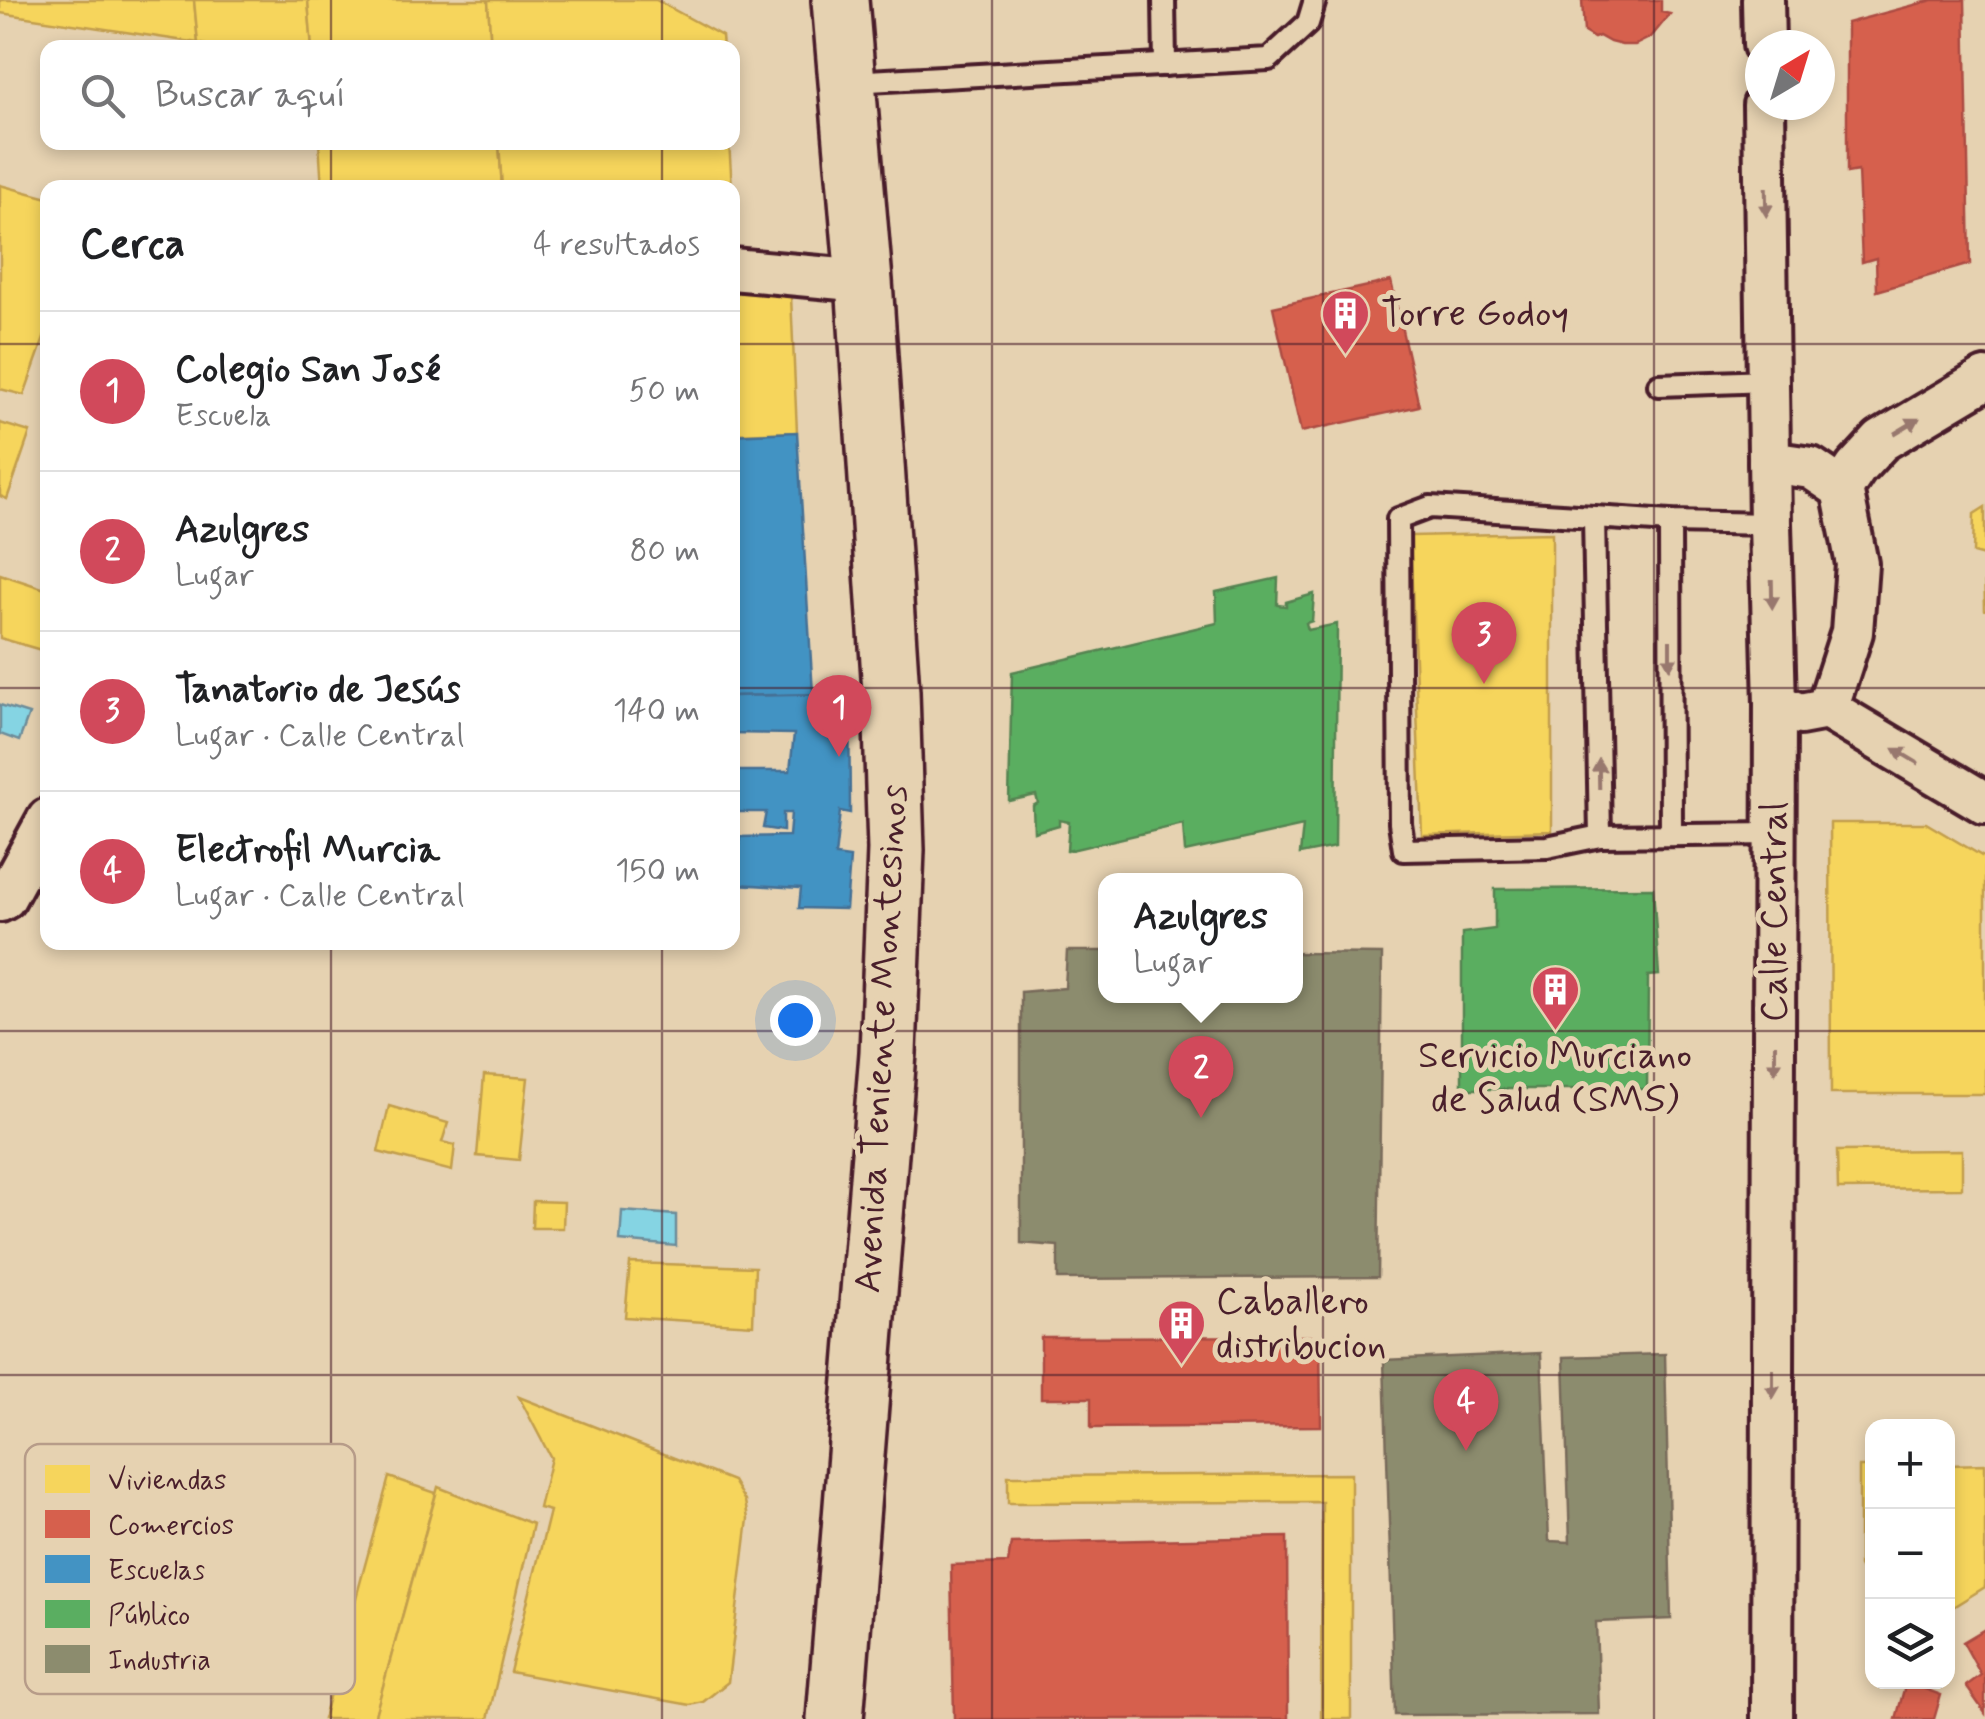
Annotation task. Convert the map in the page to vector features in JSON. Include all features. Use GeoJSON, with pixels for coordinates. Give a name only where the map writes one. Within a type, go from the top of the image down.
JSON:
{"type":"FeatureCollection","features":[{"type":"Feature","properties":{"kind":"main road","name":"Avenida Teniente Montesinos"},"geometry":{"type":"LineString","coordinates":[[835,1719],[887,1072],[896,850],[891,692],[864,281],[840,0]]}},
{"type":"Feature","properties":{"kind":"street"},"geometry":{"type":"LineString","coordinates":[[1763,0],[1764,30]]}},
{"type":"Feature","properties":{"kind":"street","name":"Calle Central"},"geometry":{"type":"LineString","coordinates":[[1764,120],[1775,704],[1772,1719]]}},
{"type":"Feature","properties":{"kind":"street"},"geometry":{"type":"LineString","coordinates":[[740,270],[864,281]]}},
{"type":"Feature","properties":{"kind":"street"},"geometry":{"type":"LineString","coordinates":[[1827,709],[1854,615],[1857,564],[1842,489],[1881,441],[1985,379]]}},
{"type":"Feature","properties":{"kind":"street"},"geometry":{"type":"LineString","coordinates":[[1769,462],[1810,468],[1842,489]]}},
{"type":"Feature","properties":{"kind":"street"},"geometry":{"type":"LineString","coordinates":[[1775,704],[1800,714],[1827,709],[1985,802]]}},
{"type":"Feature","properties":{"kind":"street"},"geometry":{"type":"LineString","coordinates":[[0,900],[5,898],[40,833]]}},
{"type":"Feature","properties":{"kind":"lane"},"geometry":{"type":"LineString","coordinates":[[1164,0],[1165,65]]}},
{"type":"Feature","properties":{"kind":"lane"},"geometry":{"type":"LineString","coordinates":[[848,82],[1269,60],[1308,23],[1314,0]]}},
{"type":"Feature","properties":{"kind":"lane"},"geometry":{"type":"LineString","coordinates":[[1659,384],[1768,381]]}},
{"type":"Feature","properties":{"kind":"lane"},"geometry":{"type":"LineString","coordinates":[[1770,524],[1430,508],[1398,519],[1400,823],[1404,850],[1547,847],[1600,836],[1775,834]]}},
{"type":"Feature","properties":{"kind":"lane"},"geometry":{"type":"LineString","coordinates":[[1594,517],[1600,836]]}},
{"type":"Feature","properties":{"kind":"lane"},"geometry":{"type":"LineString","coordinates":[[1670,522],[1671,835]]}},
{"type":"Feature","properties":{"kind":"water"},"geometry":{"type":"Polygon","coordinates":[[[0,705],[29,714],[19,741],[0,734],[0,705]]]}},
{"type":"Feature","properties":{"kind":"water"},"geometry":{"type":"Polygon","coordinates":[[[622,1211],[676,1215],[676,1246],[620,1241],[622,1211]]]}},
{"type":"Feature","properties":{"kind":"building: Viviendas"},"geometry":{"type":"Polygon","coordinates":[[[0,0],[194,0],[198,40],[178,40],[0,13],[0,0]]]}},
{"type":"Feature","properties":{"kind":"building: Viviendas"},"geometry":{"type":"Polygon","coordinates":[[[194,0],[308,0],[311,40],[198,40],[194,0]]]}},
{"type":"Feature","properties":{"kind":"building: Viviendas"},"geometry":{"type":"Polygon","coordinates":[[[308,0],[488,0],[490,40],[311,40],[308,0]]]}},
{"type":"Feature","properties":{"kind":"building: Viviendas"},"geometry":{"type":"Polygon","coordinates":[[[488,0],[656,0],[722,36],[722,40],[490,40],[488,0]]]}},
{"type":"Feature","properties":{"kind":"building: Viviendas"},"geometry":{"type":"Polygon","coordinates":[[[320,150],[500,150],[501,180],[321,180],[320,150]]]}},
{"type":"Feature","properties":{"kind":"building: Viviendas"},"geometry":{"type":"Polygon","coordinates":[[[500,150],[730,150],[731,180],[501,180],[500,150]]]}},
{"type":"Feature","properties":{"kind":"building: Viviendas"},"geometry":{"type":"Polygon","coordinates":[[[0,185],[40,196],[40,350],[24,395],[0,389],[0,185]]]}},
{"type":"Feature","properties":{"kind":"building: Viviendas"},"geometry":{"type":"Polygon","coordinates":[[[740,290],[791,296],[797,432],[740,434],[740,290]]]}},
{"type":"Feature","properties":{"kind":"building: Viviendas"},"geometry":{"type":"Polygon","coordinates":[[[0,423],[30,432],[7,499],[0,496],[0,423]]]}},
{"type":"Feature","properties":{"kind":"building: Viviendas"},"geometry":{"type":"Polygon","coordinates":[[[1985,507],[1985,611],[1984,556],[1973,553],[1974,514],[1985,507]]]}},
{"type":"Feature","properties":{"kind":"building: Viviendas"},"geometry":{"type":"Polygon","coordinates":[[[1552,533],[1552,831],[1422,835],[1410,536],[1552,533]]]}},
{"type":"Feature","properties":{"kind":"building: Viviendas"},"geometry":{"type":"Polygon","coordinates":[[[0,574],[40,587],[40,650],[0,638],[0,574]]]}},
{"type":"Feature","properties":{"kind":"building: Viviendas"},"geometry":{"type":"Polygon","coordinates":[[[1830,823],[1926,823],[1985,858],[1985,1094],[1831,1094],[1830,823]]]}},
{"type":"Feature","properties":{"kind":"building: Viviendas"},"geometry":{"type":"Polygon","coordinates":[[[484,1075],[528,1078],[519,1160],[477,1156],[484,1075]]]}},
{"type":"Feature","properties":{"kind":"building: Viviendas"},"geometry":{"type":"Polygon","coordinates":[[[389,1106],[448,1123],[442,1142],[455,1145],[452,1171],[378,1152],[389,1106]]]}},
{"type":"Feature","properties":{"kind":"building: Viviendas"},"geometry":{"type":"Polygon","coordinates":[[[1962,1150],[1962,1188],[1838,1189],[1837,1151],[1962,1150]]]}},
{"type":"Feature","properties":{"kind":"building: Viviendas"},"geometry":{"type":"Polygon","coordinates":[[[533,1201],[564,1202],[563,1228],[532,1228],[533,1201]]]}},
{"type":"Feature","properties":{"kind":"building: Viviendas"},"geometry":{"type":"Polygon","coordinates":[[[630,1263],[755,1267],[753,1325],[625,1317],[630,1263]]]}},
{"type":"Feature","properties":{"kind":"building: Viviendas"},"geometry":{"type":"Polygon","coordinates":[[[519,1397],[733,1481],[745,1501],[748,1519],[728,1682],[703,1702],[690,1705],[510,1672],[550,1511],[539,1508],[551,1458],[519,1397]]]}},
{"type":"Feature","properties":{"kind":"building: Viviendas"},"geometry":{"type":"Polygon","coordinates":[[[1985,1464],[1985,1587],[1955,1606],[1955,1509],[1955,1465],[1985,1464]]]}},
{"type":"Feature","properties":{"kind":"building: Viviendas"},"geometry":{"type":"Polygon","coordinates":[[[1859,1467],[1865,1467],[1865,1577],[1859,1566],[1859,1467]]]}},
{"type":"Feature","properties":{"kind":"building: Viviendas"},"geometry":{"type":"Polygon","coordinates":[[[1351,1474],[1351,1719],[1321,1719],[1322,1502],[1008,1503],[1008,1476],[1351,1474]]]}},
{"type":"Feature","properties":{"kind":"building: Viviendas"},"geometry":{"type":"Polygon","coordinates":[[[389,1477],[436,1493],[374,1719],[323,1719],[330,1694],[355,1694],[355,1602],[389,1477]]]}},
{"type":"Feature","properties":{"kind":"building: Viviendas"},"geometry":{"type":"Polygon","coordinates":[[[438,1487],[533,1524],[488,1719],[374,1719],[438,1487]]]}},
{"type":"Feature","properties":{"kind":"building: Comercios"},"geometry":{"type":"Polygon","coordinates":[[[1582,0],[1661,0],[1661,12],[1670,14],[1651,37],[1635,45],[1622,45],[1584,32],[1582,0]]]}},
{"type":"Feature","properties":{"kind":"building: Comercios"},"geometry":{"type":"Polygon","coordinates":[[[1933,0],[1965,0],[1970,264],[1877,291],[1876,258],[1862,262],[1858,171],[1847,173],[1847,23],[1933,0]]]}},
{"type":"Feature","properties":{"kind":"building: Comercios","name":"Torre Godoy"},"geometry":{"type":"Polygon","coordinates":[[[1391,281],[1419,406],[1301,432],[1273,307],[1391,281]]]}},
{"type":"Feature","properties":{"kind":"building: Comercios","name":"Caballero distribucion"},"geometry":{"type":"Polygon","coordinates":[[[1320,1336],[1321,1426],[1091,1428],[1091,1398],[1041,1398],[1041,1337],[1320,1336]]]}},
{"type":"Feature","properties":{"kind":"building: Comercios"},"geometry":{"type":"Polygon","coordinates":[[[1287,1537],[1288,1719],[954,1719],[951,1565],[1008,1563],[1011,1543],[1287,1537]]]}},
{"type":"Feature","properties":{"kind":"building: Comercios"},"geometry":{"type":"Polygon","coordinates":[[[1985,1629],[1985,1713],[1966,1686],[1981,1675],[1963,1642],[1985,1629]]]}},
{"type":"Feature","properties":{"kind":"building: Comercios"},"geometry":{"type":"Polygon","coordinates":[[[1904,1689],[1925,1689],[1941,1695],[1934,1719],[1896,1719],[1904,1689]]]}},
{"type":"Feature","properties":{"kind":"building: Escuelas"},"geometry":{"type":"Polygon","coordinates":[[[797,432],[813,694],[740,696],[740,435],[797,432]]]}},
{"type":"Feature","properties":{"kind":"building: Escuelas"},"geometry":{"type":"Polygon","coordinates":[[[849,694],[850,813],[840,811],[835,856],[850,858],[846,909],[799,908],[801,888],[740,884],[740,837],[789,836],[791,813],[783,813],[783,831],[763,828],[766,812],[740,812],[740,771],[790,771],[794,734],[740,733],[740,696],[849,694]]]}},
{"type":"Feature","properties":{"kind":"building: Público"},"geometry":{"type":"Polygon","coordinates":[[[1278,578],[1277,605],[1286,606],[1286,602],[1314,594],[1312,621],[1306,623],[1308,630],[1337,624],[1335,847],[1300,854],[1303,826],[1185,852],[1183,824],[1067,851],[1069,822],[1059,820],[1059,825],[1034,832],[1036,795],[1009,801],[1012,672],[1217,623],[1216,592],[1278,578]]]}},
{"type":"Feature","properties":{"kind":"building: Público","name":"Servicio Murciano de Salud (SMS)"},"geometry":{"type":"Polygon","coordinates":[[[1653,888],[1659,975],[1648,976],[1647,1089],[1462,1089],[1462,933],[1495,929],[1495,889],[1653,888]]]}},
{"type":"Feature","properties":{"kind":"building: Industria"},"geometry":{"type":"Polygon","coordinates":[[[1067,951],[1098,951],[1098,1003],[1303,1003],[1303,953],[1382,954],[1378,1277],[1058,1279],[1058,1246],[1021,1243],[1021,992],[1065,988],[1067,951]]]}},
{"type":"Feature","properties":{"kind":"building: Industria"},"geometry":{"type":"Polygon","coordinates":[[[1541,1353],[1549,1541],[1570,1542],[1564,1357],[1665,1354],[1671,1619],[1596,1622],[1599,1714],[1395,1715],[1384,1360],[1541,1353]]]}},
{"type":"Feature","properties":{"kind":"place","name":"Torre Godoy"},"geometry":{"type":"Point","coordinates":[1346,356]}},
{"type":"Feature","properties":{"kind":"place","name":"Tanatorio de Jesús"},"geometry":{"type":"Point","coordinates":[1484,684]}},
{"type":"Feature","properties":{"kind":"place","name":"Colegio San José"},"geometry":{"type":"Point","coordinates":[839,757]}},
{"type":"Feature","properties":{"kind":"place","name":"Servicio Murciano de Salud (SMS)"},"geometry":{"type":"Point","coordinates":[1555,1032]}},
{"type":"Feature","properties":{"kind":"place","name":"Azulgres"},"geometry":{"type":"Point","coordinates":[1201,1118]}},
{"type":"Feature","properties":{"kind":"place","name":"Caballero distribucion"},"geometry":{"type":"Point","coordinates":[1181,1366]}},
{"type":"Feature","properties":{"kind":"place","name":"Electrofil Murcia"},"geometry":{"type":"Point","coordinates":[1466,1451]}}]}
